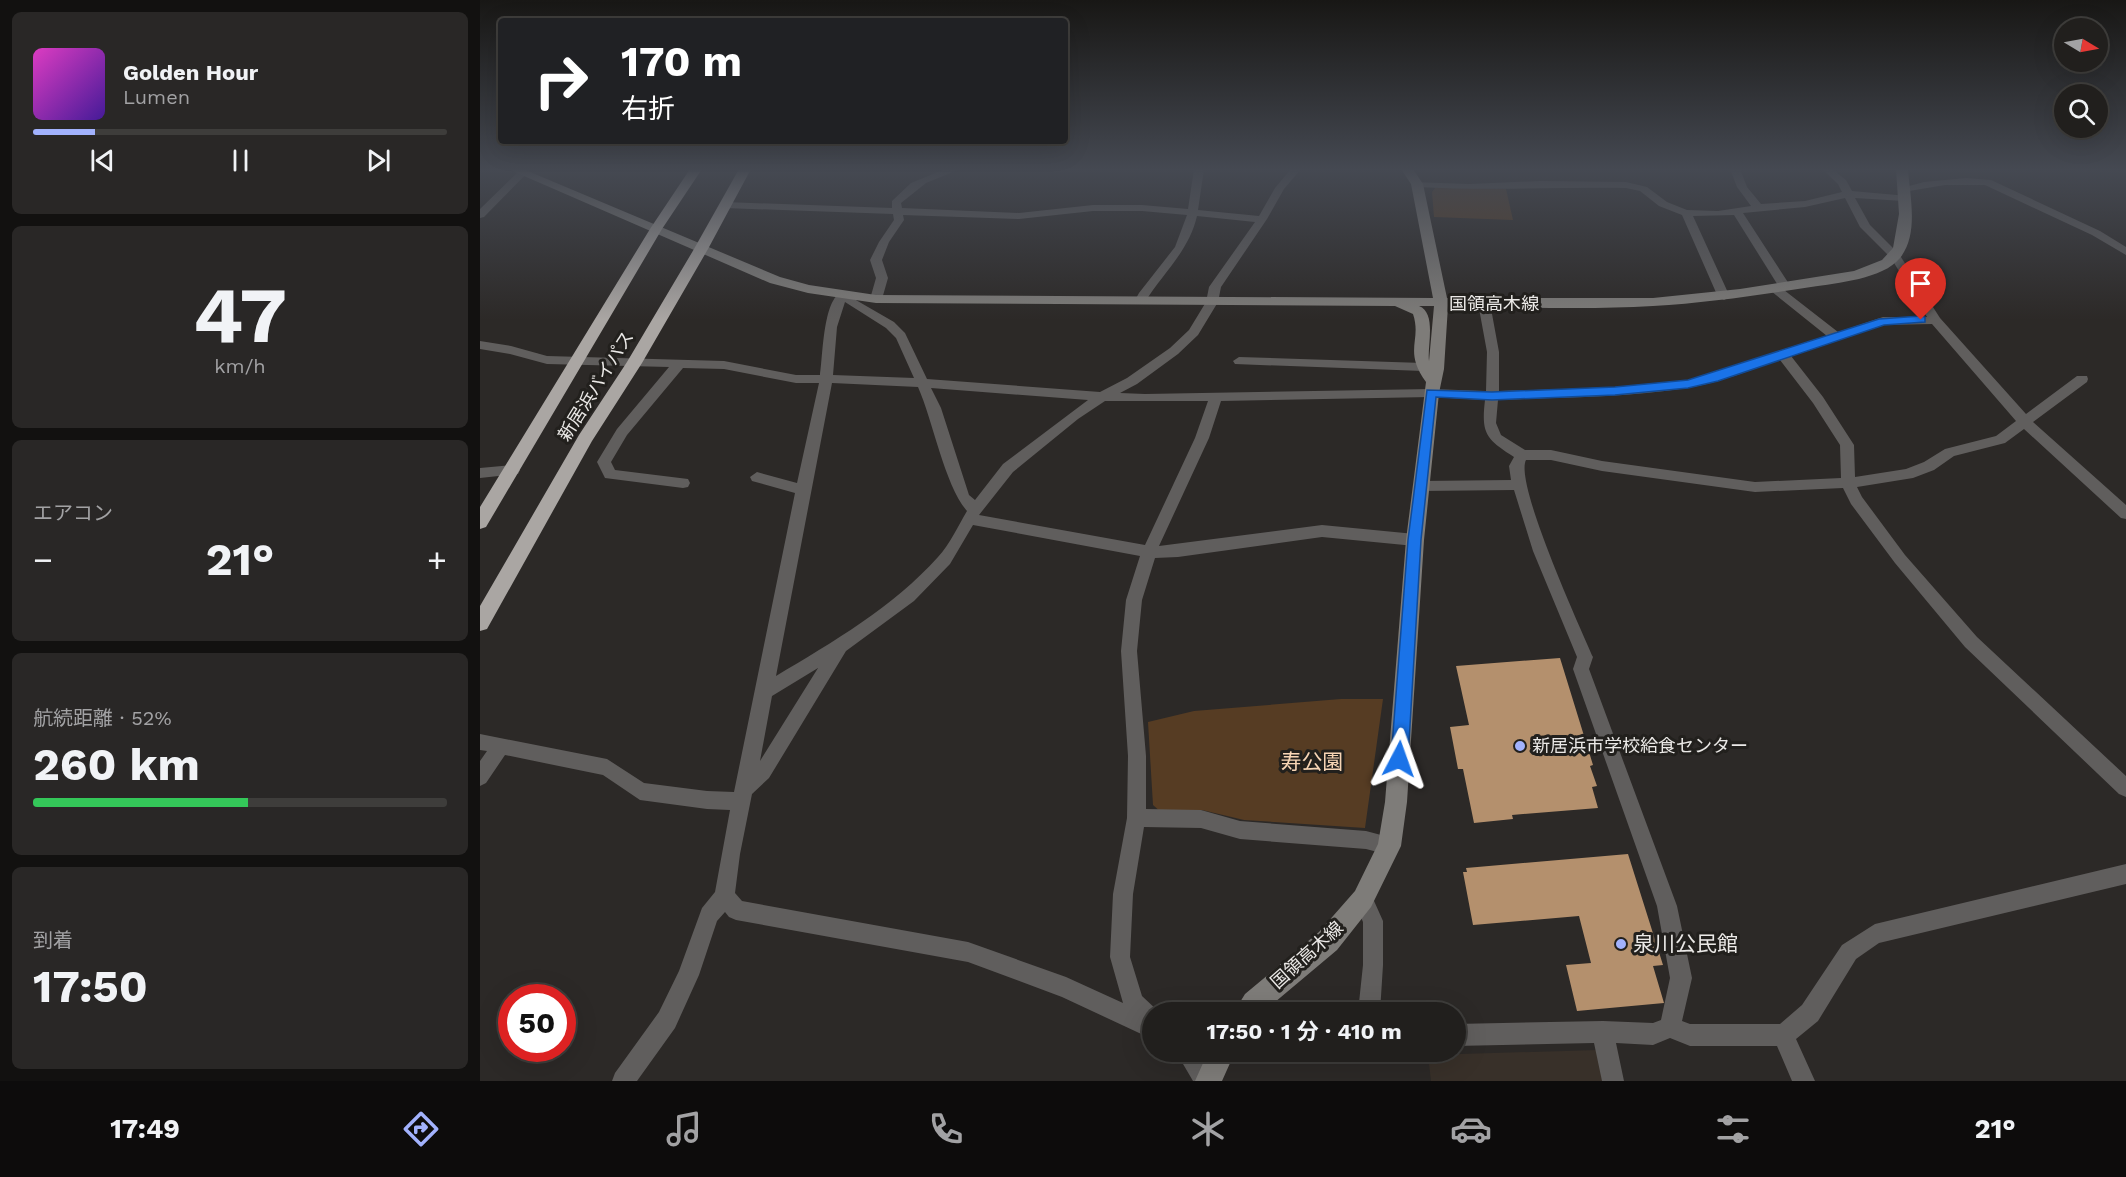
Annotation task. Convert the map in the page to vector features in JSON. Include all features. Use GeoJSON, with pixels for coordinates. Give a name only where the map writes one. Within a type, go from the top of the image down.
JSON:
{"type":"FeatureCollection","features":[{"type":"Feature","properties":{"kind":"highway","name":"新居浜バイパス"},"geometry":{"type":"LineString","coordinates":[[480,522],[662,219]]}},
{"type":"Feature","properties":{"kind":"highway","name":"新居浜バイパス"},"geometry":{"type":"LineString","coordinates":[[480,623],[585,439],[634,363],[717,219]]}},
{"type":"Feature","properties":{"kind":"main road"},"geometry":{"type":"LineString","coordinates":[[634,219],[775,280],[842,296],[1440,303],[1424,219]]}},
{"type":"Feature","properties":{"kind":"main road"},"geometry":{"type":"LineString","coordinates":[[1894,256],[1903,242],[1903,219]]}},
{"type":"Feature","properties":{"kind":"main road","name":"国領高木線"},"geometry":{"type":"LineString","coordinates":[[1255,1002],[1328,941],[1363,899],[1389,846],[1397,790],[1429,380],[1440,303],[1672,303],[1724,297],[1857,275],[1878,267],[1894,256]]}},
{"type":"Feature","properties":{"kind":"main road"},"geometry":{"type":"LineString","coordinates":[[1399,303],[1419,311],[1422,317],[1421,359],[1429,380]]}},
{"type":"Feature","properties":{"kind":"main road"},"geometry":{"type":"LineString","coordinates":[[1207,1081],[1217,1062]]}},
{"type":"Feature","properties":{"kind":"street"},"geometry":{"type":"LineString","coordinates":[[876,298],[882,278],[876,260],[899,219]]}},
{"type":"Feature","properties":{"kind":"street"},"geometry":{"type":"LineString","coordinates":[[1141,300],[1152,279],[1186,237],[1190,219]]}},
{"type":"Feature","properties":{"kind":"street"},"geometry":{"type":"LineString","coordinates":[[764,692],[839,647],[908,597],[945,560],[972,514],[1008,468],[1073,416],[1102,396],[1132,381],[1174,351],[1198,327],[1212,302],[1215,288],[1262,219]]}},
{"type":"Feature","properties":{"kind":"street"},"geometry":{"type":"LineString","coordinates":[[1689,219],[1724,297]]}},
{"type":"Feature","properties":{"kind":"street"},"geometry":{"type":"LineString","coordinates":[[1741,219],[1780,288],[1837,337]]}},
{"type":"Feature","properties":{"kind":"street"},"geometry":{"type":"LineString","coordinates":[[1861,219],[1865,227],[1894,256],[1935,320],[2025,422],[2126,514]]}},
{"type":"Feature","properties":{"kind":"street"},"geometry":{"type":"LineString","coordinates":[[2067,219],[2096,233],[2126,252]]}},
{"type":"Feature","properties":{"kind":"street"},"geometry":{"type":"LineString","coordinates":[[623,1081],[667,1020],[688,975],[709,915],[725,896],[727,872],[825,380],[831,329],[837,303],[842,296],[890,325],[901,336],[934,408],[963,498],[972,514],[1149,552],[1178,551],[1322,531],[1415,540]]}},
{"type":"Feature","properties":{"kind":"street"},"geometry":{"type":"LineString","coordinates":[[1484,303],[1493,352],[1489,423],[1495,438],[1522,455],[1551,455],[1602,466],[1755,487],[1848,483],[1908,474],[1929,466],[1950,452],[2000,440],[2082,380]]}},
{"type":"Feature","properties":{"kind":"street"},"geometry":{"type":"LineString","coordinates":[[1239,362],[1429,380],[1492,396],[1615,391],[1688,384],[1883,321],[1935,320]]}},
{"type":"Feature","properties":{"kind":"street"},"geometry":{"type":"LineString","coordinates":[[480,345],[548,360],[724,365],[796,379],[856,379],[1102,396],[1216,398],[1429,380]]}},
{"type":"Feature","properties":{"kind":"street"},"geometry":{"type":"LineString","coordinates":[[1783,355],[1818,400],[1847,445],[1848,483],[1856,500],[1900,559],[1971,642],[2126,788]]}},
{"type":"Feature","properties":{"kind":"street"},"geometry":{"type":"LineString","coordinates":[[679,364],[622,432],[604,462],[610,474],[683,483]]}},
{"type":"Feature","properties":{"kind":"street"},"geometry":{"type":"LineString","coordinates":[[1142,1011],[1133,1002],[1120,957],[1124,894],[1136,818],[1137,756],[1129,651],[1134,600],[1149,552],[1202,438],[1216,398]]}},
{"type":"Feature","properties":{"kind":"street"},"geometry":{"type":"LineString","coordinates":[[1522,455],[1516,466],[1519,485],[1541,551],[1585,657],[1581,669],[1667,906],[1681,978],[1670,1027]]}},
{"type":"Feature","properties":{"kind":"street"},"geometry":{"type":"LineString","coordinates":[[480,472],[513,470]]}},
{"type":"Feature","properties":{"kind":"street"},"geometry":{"type":"LineString","coordinates":[[757,477],[802,490]]}},
{"type":"Feature","properties":{"kind":"street"},"geometry":{"type":"LineString","coordinates":[[1421,486],[1519,485]]}},
{"type":"Feature","properties":{"kind":"street"},"geometry":{"type":"LineString","coordinates":[[480,742],[607,767],[640,791],[706,800],[744,794],[763,772],[839,647]]}},
{"type":"Feature","properties":{"kind":"street"},"geometry":{"type":"LineString","coordinates":[[480,777],[501,745]]}},
{"type":"Feature","properties":{"kind":"street"},"geometry":{"type":"LineString","coordinates":[[1136,818],[1201,819],[1240,830],[1366,840],[1389,846]]}},
{"type":"Feature","properties":{"kind":"street"},"geometry":{"type":"LineString","coordinates":[[1466,1035],[1603,1032],[1653,1034],[1670,1027],[1690,1035],[1784,1035],[1810,1013],[1849,952],[1875,934],[2126,874]]}},
{"type":"Feature","properties":{"kind":"street"},"geometry":{"type":"LineString","coordinates":[[725,896],[736,910],[968,952],[1066,988],[1142,1023]]}},
{"type":"Feature","properties":{"kind":"street"},"geometry":{"type":"LineString","coordinates":[[1363,899],[1373,921],[1370,1002]]}},
{"type":"Feature","properties":{"kind":"street"},"geometry":{"type":"LineString","coordinates":[[1603,1032],[1613,1081]]}},
{"type":"Feature","properties":{"kind":"street"},"geometry":{"type":"LineString","coordinates":[[1784,1035],[1795,1065],[1804,1081]]}},
{"type":"Feature","properties":{"kind":"street"},"geometry":{"type":"LineString","coordinates":[[1194,1062],[1207,1081]]}},
{"type":"Feature","properties":{"kind":"shaded area"},"geometry":{"type":"Polygon","coordinates":[[[1598,1050],[1604,1081],[1431,1081],[1429,1062],[1466,1062],[1466,1054],[1598,1050]]]}},
{"type":"Feature","properties":{"kind":"green space","name":"寿公園"},"geometry":{"type":"Polygon","coordinates":[[[1341,699],[1383,699],[1365,828],[1244,820],[1202,810],[1163,814],[1153,805],[1148,722],[1194,711],[1341,699]]]}},
{"type":"Feature","properties":{"kind":"building","name":"新居浜市学校給食センター"},"geometry":{"type":"Polygon","coordinates":[[[1560,658],[1593,765],[1590,766],[1597,786],[1592,787],[1598,808],[1512,815],[1513,819],[1474,823],[1463,769],[1458,769],[1450,727],[1469,725],[1456,666],[1560,658]]]}},
{"type":"Feature","properties":{"kind":"building","name":"泉川公民館"},"geometry":{"type":"Polygon","coordinates":[[[1628,854],[1663,965],[1653,966],[1664,1003],[1577,1011],[1566,965],[1591,963],[1579,916],[1473,925],[1463,872],[1467,872],[1466,868],[1628,854]]]}},
{"type":"Feature","properties":{"kind":"place","name":"新居浜市学校給食センター"},"geometry":{"type":"Point","coordinates":[1520,746]}},
{"type":"Feature","properties":{"kind":"place","name":"泉川公民館"},"geometry":{"type":"Point","coordinates":[1621,944]}},
{"type":"Feature","properties":{"kind":"route"},"geometry":{"type":"LineString","coordinates":[[1399,759],[1415,540],[1431,393],[1492,396],[1615,391],[1688,384],[1714,378],[1883,321],[1921,320]]}}]}
